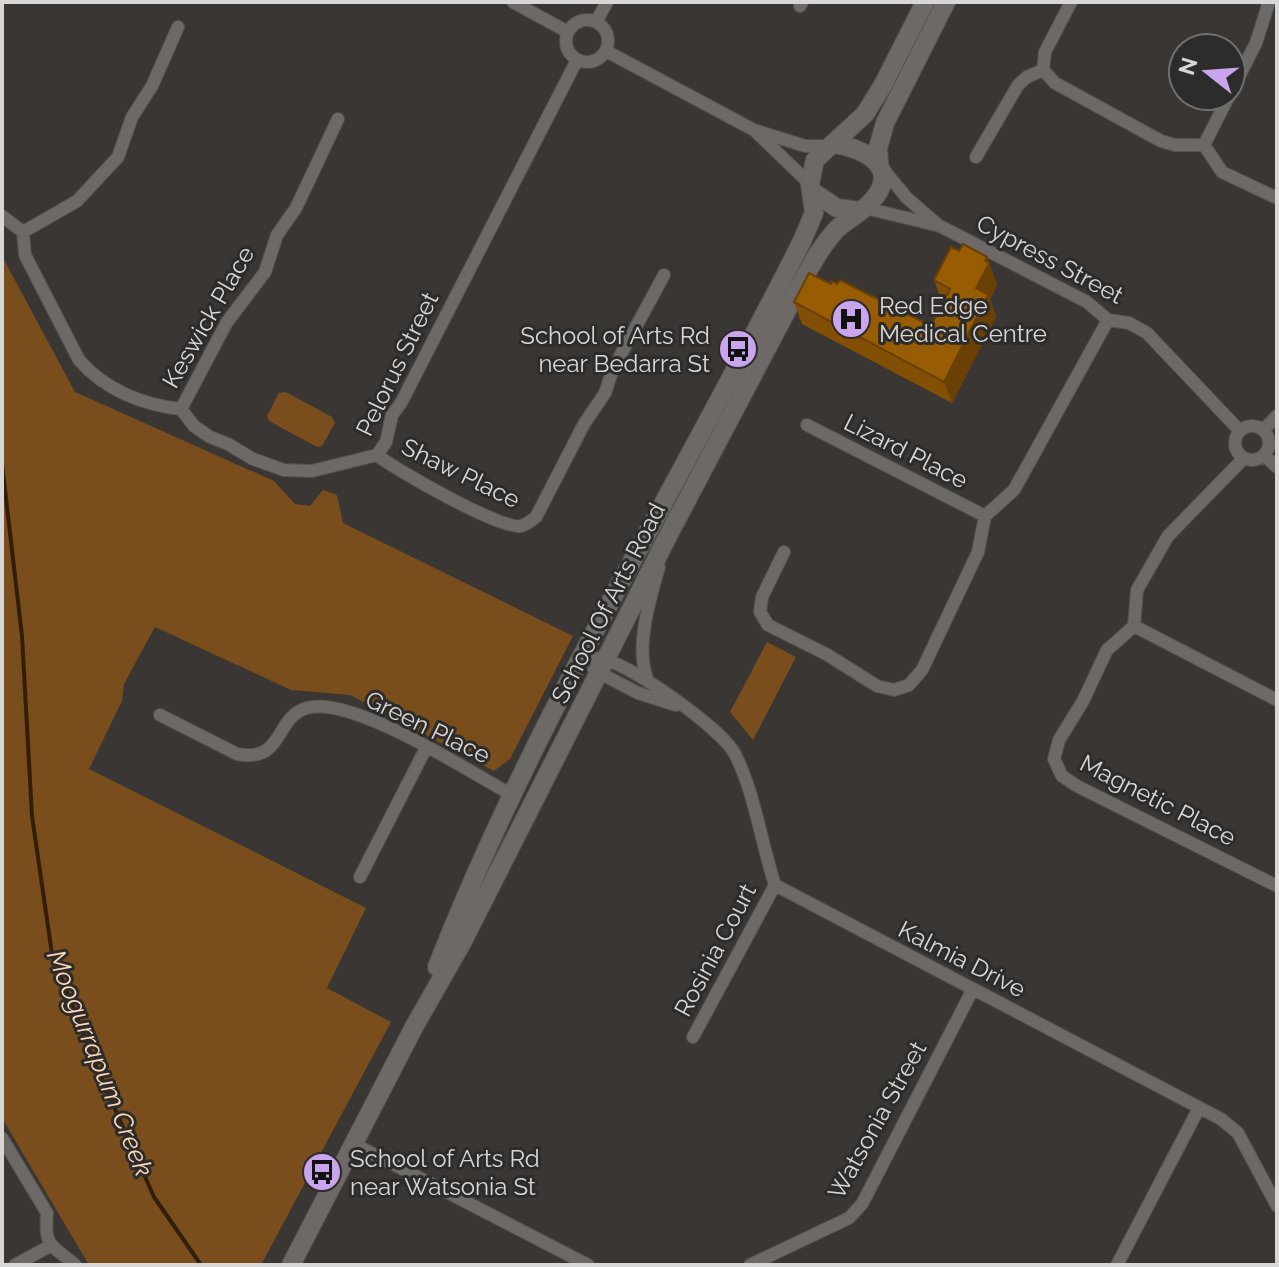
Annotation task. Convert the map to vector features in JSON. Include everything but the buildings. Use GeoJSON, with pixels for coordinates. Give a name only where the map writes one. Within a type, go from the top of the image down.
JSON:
{"type":"FeatureCollection","features":[{"type":"Feature","properties":{"kind":"street"},"geometry":{"type":"LineString","coordinates":[[513,2],[568,32]]}},
{"type":"Feature","properties":{"kind":"street"},"geometry":{"type":"LineString","coordinates":[[596,22],[607,2]]}},
{"type":"Feature","properties":{"kind":"street"},"geometry":{"type":"LineString","coordinates":[[812,188],[815,160],[865,114],[925,2]]}},
{"type":"Feature","properties":{"kind":"street"},"geometry":{"type":"LineString","coordinates":[[754,130],[812,188],[837,208],[862,209],[880,188],[878,148],[885,123],[946,2]]}},
{"type":"Feature","properties":{"kind":"street"},"geometry":{"type":"LineString","coordinates":[[1071,2],[1045,52],[1043,70],[1055,83],[1161,141],[1175,145],[1204,145]]}},
{"type":"Feature","properties":{"kind":"street"},"geometry":{"type":"LineString","coordinates":[[1247,61],[1269,2]]}},
{"type":"Feature","properties":{"kind":"street"},"geometry":{"type":"LineString","coordinates":[[583,20],[596,22],[606,32],[606,51],[596,60],[583,63],[568,51],[568,32],[583,20]]}},
{"type":"Feature","properties":{"kind":"street"},"geometry":{"type":"LineString","coordinates":[[23,232],[77,201],[118,157],[132,117],[152,86],[178,27]]}},
{"type":"Feature","properties":{"kind":"street"},"geometry":{"type":"LineString","coordinates":[[606,51],[754,130],[805,146],[832,145],[863,150],[880,165]]}},
{"type":"Feature","properties":{"kind":"street","name":"Pelorus Street"},"geometry":{"type":"LineString","coordinates":[[181,409],[194,426],[210,437],[253,459],[284,470],[312,471],[377,455],[386,442],[392,415],[401,403],[577,60]]}},
{"type":"Feature","properties":{"kind":"street"},"geometry":{"type":"LineString","coordinates":[[976,157],[1018,85],[1043,70]]}},
{"type":"Feature","properties":{"kind":"street"},"geometry":{"type":"LineString","coordinates":[[1204,145],[1221,112]]}},
{"type":"Feature","properties":{"kind":"street","name":"Keswick Place"},"geometry":{"type":"LineString","coordinates":[[181,409],[227,322],[265,272],[277,235],[296,208],[338,119]]}},
{"type":"Feature","properties":{"kind":"street"},"geometry":{"type":"LineString","coordinates":[[1204,145],[1222,172],[1277,198]]}},
{"type":"Feature","properties":{"kind":"street","name":"Cypress Street"},"geometry":{"type":"LineString","coordinates":[[880,165],[907,198],[940,226],[1087,302],[1108,320],[1129,323],[1147,333],[1240,431]]}},
{"type":"Feature","properties":{"kind":"street","name":"School Of Arts Road"},"geometry":{"type":"LineString","coordinates":[[414,1027],[449,936],[512,795],[581,657],[804,238],[814,213],[812,188]]}},
{"type":"Feature","properties":{"kind":"street","name":"Cypress Street"},"geometry":{"type":"LineString","coordinates":[[862,209],[940,226]]}},
{"type":"Feature","properties":{"kind":"street","name":"School Of Arts Road"},"geometry":{"type":"LineString","coordinates":[[291,1265],[414,1027],[463,941],[669,534],[816,257],[824,243],[862,209]]}},
{"type":"Feature","properties":{"kind":"street"},"geometry":{"type":"LineString","coordinates":[[2,216],[23,232],[25,255],[79,360],[91,374],[141,402],[181,409]]}},
{"type":"Feature","properties":{"kind":"street","name":"Shaw Place"},"geometry":{"type":"LineString","coordinates":[[377,455],[391,466],[466,505],[508,525],[523,526],[536,517],[584,424],[605,393],[613,369],[664,275]]}},
{"type":"Feature","properties":{"kind":"street"},"geometry":{"type":"LineString","coordinates":[[784,552],[762,597],[760,612],[768,625],[826,654],[877,686],[894,690],[909,685],[922,670],[978,552],[985,516],[1014,490],[1108,320]]}},
{"type":"Feature","properties":{"kind":"street"},"geometry":{"type":"LineString","coordinates":[[1263,430],[1277,416]]}},
{"type":"Feature","properties":{"kind":"street","name":"Lizard Place"},"geometry":{"type":"LineString","coordinates":[[807,425],[985,516]]}},
{"type":"Feature","properties":{"kind":"street"},"geometry":{"type":"LineString","coordinates":[[1254,426],[1263,430],[1269,442],[1264,455],[1256,459],[1244,458],[1235,442],[1240,431],[1254,426]]}},
{"type":"Feature","properties":{"kind":"street"},"geometry":{"type":"LineString","coordinates":[[1264,455],[1277,467]]}},
{"type":"Feature","properties":{"kind":"street"},"geometry":{"type":"LineString","coordinates":[[1244,458],[1168,536],[1137,590],[1134,626],[1277,700]]}},
{"type":"Feature","properties":{"kind":"street"},"geometry":{"type":"LineString","coordinates":[[647,678],[642,660],[647,610],[669,534]]}},
{"type":"Feature","properties":{"kind":"street","name":"Magnetic Place"},"geometry":{"type":"LineString","coordinates":[[1134,626],[1107,650],[1083,701],[1059,740],[1054,759],[1062,776],[1277,886]]}},
{"type":"Feature","properties":{"kind":"street"},"geometry":{"type":"LineString","coordinates":[[581,657],[603,667],[647,678],[705,722],[734,753],[750,796],[775,885]]}},
{"type":"Feature","properties":{"kind":"street"},"geometry":{"type":"LineString","coordinates":[[603,667],[638,693],[682,707]]}},
{"type":"Feature","properties":{"kind":"street","name":"Green Place"},"geometry":{"type":"LineString","coordinates":[[160,715],[237,754],[251,757],[264,754],[294,716],[305,708],[320,707],[364,715],[512,795]]}},
{"type":"Feature","properties":{"kind":"street"},"geometry":{"type":"LineString","coordinates":[[360,877],[426,748]]}},
{"type":"Feature","properties":{"kind":"street","name":"Kalmia Drive"},"geometry":{"type":"LineString","coordinates":[[775,885],[1221,1119],[1238,1133],[1274,1189],[1277,1206]]}},
{"type":"Feature","properties":{"kind":"street","name":"Rosinia Court"},"geometry":{"type":"LineString","coordinates":[[693,1037],[775,885]]}},
{"type":"Feature","properties":{"kind":"street","name":"Watsonia Street"},"geometry":{"type":"LineString","coordinates":[[750,1265],[849,1218],[862,1204],[973,989]]}},
{"type":"Feature","properties":{"kind":"street"},"geometry":{"type":"LineString","coordinates":[[1117,1265],[1199,1108]]}},
{"type":"Feature","properties":{"kind":"street"},"geometry":{"type":"LineString","coordinates":[[2,1138],[47,1213],[50,1246],[75,1265]]}},
{"type":"Feature","properties":{"kind":"street"},"geometry":{"type":"LineString","coordinates":[[354,1144],[580,1263]]}},
{"type":"Feature","properties":{"kind":"street"},"geometry":{"type":"LineString","coordinates":[[15,1265],[50,1246]]}},
{"type":"Feature","properties":{"kind":"shaded area"},"geometry":{"type":"Polygon","coordinates":[[[2,256],[75,392],[274,481],[295,504],[310,506],[323,490],[337,495],[343,523],[573,636],[510,759],[494,771],[350,695],[291,690],[155,627],[124,684],[122,701],[89,769],[366,908],[327,988],[391,1022],[261,1265],[89,1265],[2,1118],[2,256]]]}},
{"type":"Feature","properties":{"kind":"shaded area"},"geometry":{"type":"Polygon","coordinates":[[[286,392],[332,417],[335,423],[322,446],[317,447],[269,421],[267,416],[279,393],[286,392]]]}},
{"type":"Feature","properties":{"kind":"shaded area"},"geometry":{"type":"Polygon","coordinates":[[[767,642],[796,657],[753,740],[730,712],[767,642]]]}},
{"type":"Feature","properties":{"kind":"waterway","name":"Moogurrapum Creek"},"geometry":{"type":"LineString","coordinates":[[2,464],[22,636],[32,816],[52,954],[96,1066],[154,1197],[201,1265]]}},
{"type":"Feature","properties":{"kind":"place","name":"Red Edge Medical Centre"},"geometry":{"type":"Point","coordinates":[851,319]}},
{"type":"Feature","properties":{"kind":"place","name":"School of Arts Rd near Bedarra St"},"geometry":{"type":"Point","coordinates":[738,349]}},
{"type":"Feature","properties":{"kind":"place","name":"School of Arts Rd near Watsonia St"},"geometry":{"type":"Point","coordinates":[322,1172]}}]}
